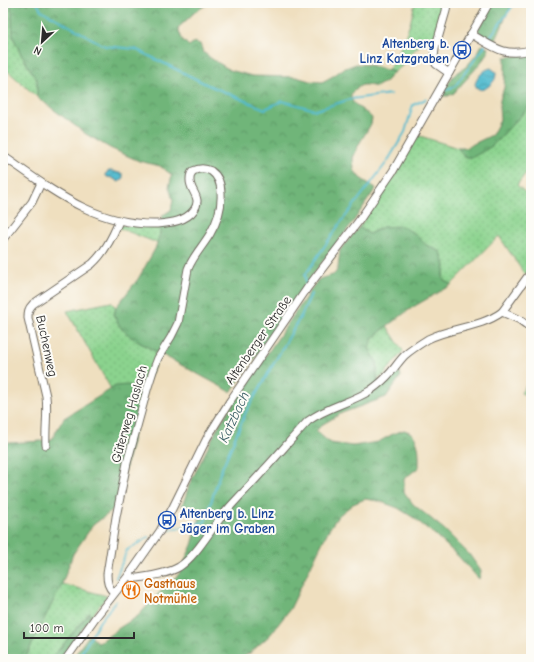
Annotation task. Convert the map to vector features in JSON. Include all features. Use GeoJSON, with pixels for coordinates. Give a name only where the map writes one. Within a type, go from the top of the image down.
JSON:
{"type":"FeatureCollection","features":[{"type":"Feature","properties":{"kind":"street"},"geometry":{"type":"LineString","coordinates":[[447,3],[434,57],[436,64],[449,73]]}},
{"type":"Feature","properties":{"kind":"street","name":"Altenberger Straße"},"geometry":{"type":"LineString","coordinates":[[66,659],[95,618],[129,575],[167,520],[207,438],[222,412],[305,292],[358,222],[385,183],[404,153],[489,3]]}},
{"type":"Feature","properties":{"kind":"street"},"geometry":{"type":"LineString","coordinates":[[471,34],[503,52],[516,53],[531,50]]}},
{"type":"Feature","properties":{"kind":"street","name":"Güterweg Haslach"},"geometry":{"type":"LineString","coordinates":[[3,156],[41,183],[84,209],[119,221],[167,224],[185,218],[191,214],[197,204],[197,198],[190,179],[193,170],[203,168],[208,170],[214,174],[221,185],[222,199],[218,217],[210,234],[188,269],[178,323],[158,358],[153,371],[127,463],[116,517],[107,574],[109,587],[114,593]]}},
{"type":"Feature","properties":{"kind":"street"},"geometry":{"type":"LineString","coordinates":[[3,239],[32,202],[41,183]]}},
{"type":"Feature","properties":{"kind":"street","name":"Buchenweg"},"geometry":{"type":"LineString","coordinates":[[46,445],[47,402],[28,318],[28,312],[33,304],[92,264],[98,258],[117,227],[119,221]]}},
{"type":"Feature","properties":{"kind":"street"},"geometry":{"type":"LineString","coordinates":[[129,575],[134,578],[138,578],[168,572],[185,563],[232,504],[308,421],[326,409],[352,400],[369,391],[385,378],[405,356],[418,345],[449,331],[493,318],[502,312],[531,272]]}},
{"type":"Feature","properties":{"kind":"street"},"geometry":{"type":"LineString","coordinates":[[502,312],[520,320],[531,328]]}},
{"type":"Feature","properties":{"kind":"green space"},"geometry":{"type":"Polygon","coordinates":[[[3,3],[11,3],[13,37],[22,56],[37,80],[37,97],[9,72],[3,69],[3,3]]]}},
{"type":"Feature","properties":{"kind":"green space"},"geometry":{"type":"Polygon","coordinates":[[[11,3],[209,3],[195,12],[178,28],[182,39],[189,46],[194,42],[200,44],[203,52],[230,70],[252,76],[296,77],[310,81],[322,82],[343,69],[356,64],[369,65],[394,72],[385,82],[376,87],[366,85],[359,86],[352,92],[351,97],[352,101],[372,118],[371,124],[359,144],[353,158],[354,170],[360,178],[376,188],[353,222],[311,277],[231,392],[135,340],[121,328],[114,316],[116,307],[138,279],[155,249],[160,234],[163,215],[171,210],[173,200],[169,187],[172,175],[160,166],[139,161],[110,148],[86,134],[37,97],[37,80],[22,56],[13,37],[11,3]]]}},
{"type":"Feature","properties":{"kind":"green space"},"geometry":{"type":"Polygon","coordinates":[[[415,3],[444,3],[434,42],[423,43],[415,49],[402,66],[394,72],[387,70],[395,62],[410,24],[415,3]]]}},
{"type":"Feature","properties":{"kind":"green space"},"geometry":{"type":"Polygon","coordinates":[[[493,3],[513,3],[496,40],[493,41],[484,37],[478,30],[493,3]]]}},
{"type":"Feature","properties":{"kind":"green space"},"geometry":{"type":"Polygon","coordinates":[[[482,45],[488,48],[488,53],[478,66],[454,93],[448,96],[441,96],[453,76],[467,66],[482,45]]]}},
{"type":"Feature","properties":{"kind":"green space"},"geometry":{"type":"Polygon","coordinates":[[[531,53],[531,104],[492,146],[473,157],[464,157],[458,148],[465,148],[492,135],[500,120],[499,106],[504,88],[505,57],[531,53]]]}},
{"type":"Feature","properties":{"kind":"green space"},"geometry":{"type":"Polygon","coordinates":[[[531,104],[531,166],[517,185],[531,198],[531,267],[525,275],[499,236],[451,285],[443,279],[445,266],[441,252],[426,245],[414,233],[383,227],[369,234],[359,227],[398,171],[417,135],[458,148],[464,157],[492,146],[531,104]]]}},
{"type":"Feature","properties":{"kind":"green space"},"geometry":{"type":"Polygon","coordinates":[[[121,225],[161,227],[157,243],[119,228],[121,225]]]}},
{"type":"Feature","properties":{"kind":"green space"},"geometry":{"type":"Polygon","coordinates":[[[401,226],[414,233],[426,245],[441,252],[445,266],[443,279],[451,285],[413,307],[373,338],[369,348],[377,363],[377,380],[382,382],[399,371],[401,376],[386,397],[342,413],[323,424],[316,431],[330,443],[353,446],[378,442],[404,430],[412,434],[418,446],[419,467],[404,479],[404,492],[413,504],[445,530],[469,554],[481,571],[479,579],[459,557],[414,518],[398,508],[379,501],[365,499],[353,504],[338,516],[328,531],[290,609],[270,635],[250,653],[239,659],[72,659],[89,635],[99,643],[138,616],[179,574],[192,545],[200,517],[182,506],[189,485],[220,423],[312,288],[318,280],[333,275],[336,272],[338,268],[340,250],[359,227],[369,234],[383,227],[401,226]]]}},
{"type":"Feature","properties":{"kind":"green space"},"geometry":{"type":"Polygon","coordinates":[[[111,302],[116,307],[114,316],[135,340],[160,354],[145,388],[119,386],[111,389],[67,311],[111,302]]]}},
{"type":"Feature","properties":{"kind":"green space"},"geometry":{"type":"Polygon","coordinates":[[[387,326],[403,351],[384,375],[377,380],[377,363],[369,348],[373,338],[387,326]]]}},
{"type":"Feature","properties":{"kind":"green space"},"geometry":{"type":"Polygon","coordinates":[[[531,377],[531,397],[521,393],[531,377]]]}},
{"type":"Feature","properties":{"kind":"green space"},"geometry":{"type":"Polygon","coordinates":[[[127,385],[145,388],[116,508],[93,525],[73,554],[62,584],[25,659],[3,659],[3,433],[5,440],[10,443],[52,439],[64,418],[116,386],[127,385]]]}},
{"type":"Feature","properties":{"kind":"green space"},"geometry":{"type":"Polygon","coordinates":[[[62,584],[107,596],[90,618],[90,612],[51,659],[25,659],[41,625],[62,584]]]}},
{"type":"Feature","properties":{"kind":"green space"},"geometry":{"type":"Polygon","coordinates":[[[90,612],[90,618],[61,659],[51,659],[90,612]]]}},
{"type":"Feature","properties":{"kind":"water"},"geometry":{"type":"Polygon","coordinates":[[[491,68],[496,72],[494,81],[486,88],[481,90],[478,89],[475,84],[477,79],[483,72],[491,68]]]}},
{"type":"Feature","properties":{"kind":"water"},"geometry":{"type":"Polygon","coordinates":[[[109,171],[123,174],[123,179],[119,182],[107,177],[105,174],[109,171]]]}},
{"type":"Feature","properties":{"kind":"waterway"},"geometry":{"type":"LineString","coordinates":[[37,3],[41,10],[105,46],[135,49],[208,85],[265,109],[282,101],[316,110],[351,99],[391,94]]}},
{"type":"Feature","properties":{"kind":"waterway","name":"Katzbach"},"geometry":{"type":"LineString","coordinates":[[487,41],[515,3]]}},
{"type":"Feature","properties":{"kind":"waterway","name":"Katzbach"},"geometry":{"type":"LineString","coordinates":[[446,90],[455,86],[485,45]]}},
{"type":"Feature","properties":{"kind":"waterway","name":"Katzbach"},"geometry":{"type":"LineString","coordinates":[[306,285],[305,275],[339,225],[387,162],[405,132],[413,105],[426,99]]}},
{"type":"Feature","properties":{"kind":"waterway","name":"Katzbach"},"geometry":{"type":"LineString","coordinates":[[169,530],[205,522],[220,473],[246,412],[302,314],[311,294]]}},
{"type":"Feature","properties":{"kind":"waterway","name":"Katzbach"},"geometry":{"type":"LineString","coordinates":[[116,578],[127,550],[149,537]]}},
{"type":"Feature","properties":{"kind":"waterway","name":"Katzbach"},"geometry":{"type":"LineString","coordinates":[[78,659],[100,621],[116,601]]}},
{"type":"Feature","properties":{"kind":"place","name":"Altenberg b. Linz Katzgraben"},"geometry":{"type":"Point","coordinates":[462,50]}},
{"type":"Feature","properties":{"kind":"place","name":"Altenberg b. Linz Jäger im Graben"},"geometry":{"type":"Point","coordinates":[167,520]}},
{"type":"Feature","properties":{"kind":"place","name":"Gasthaus Notmühle"},"geometry":{"type":"Point","coordinates":[131,590]}}]}
